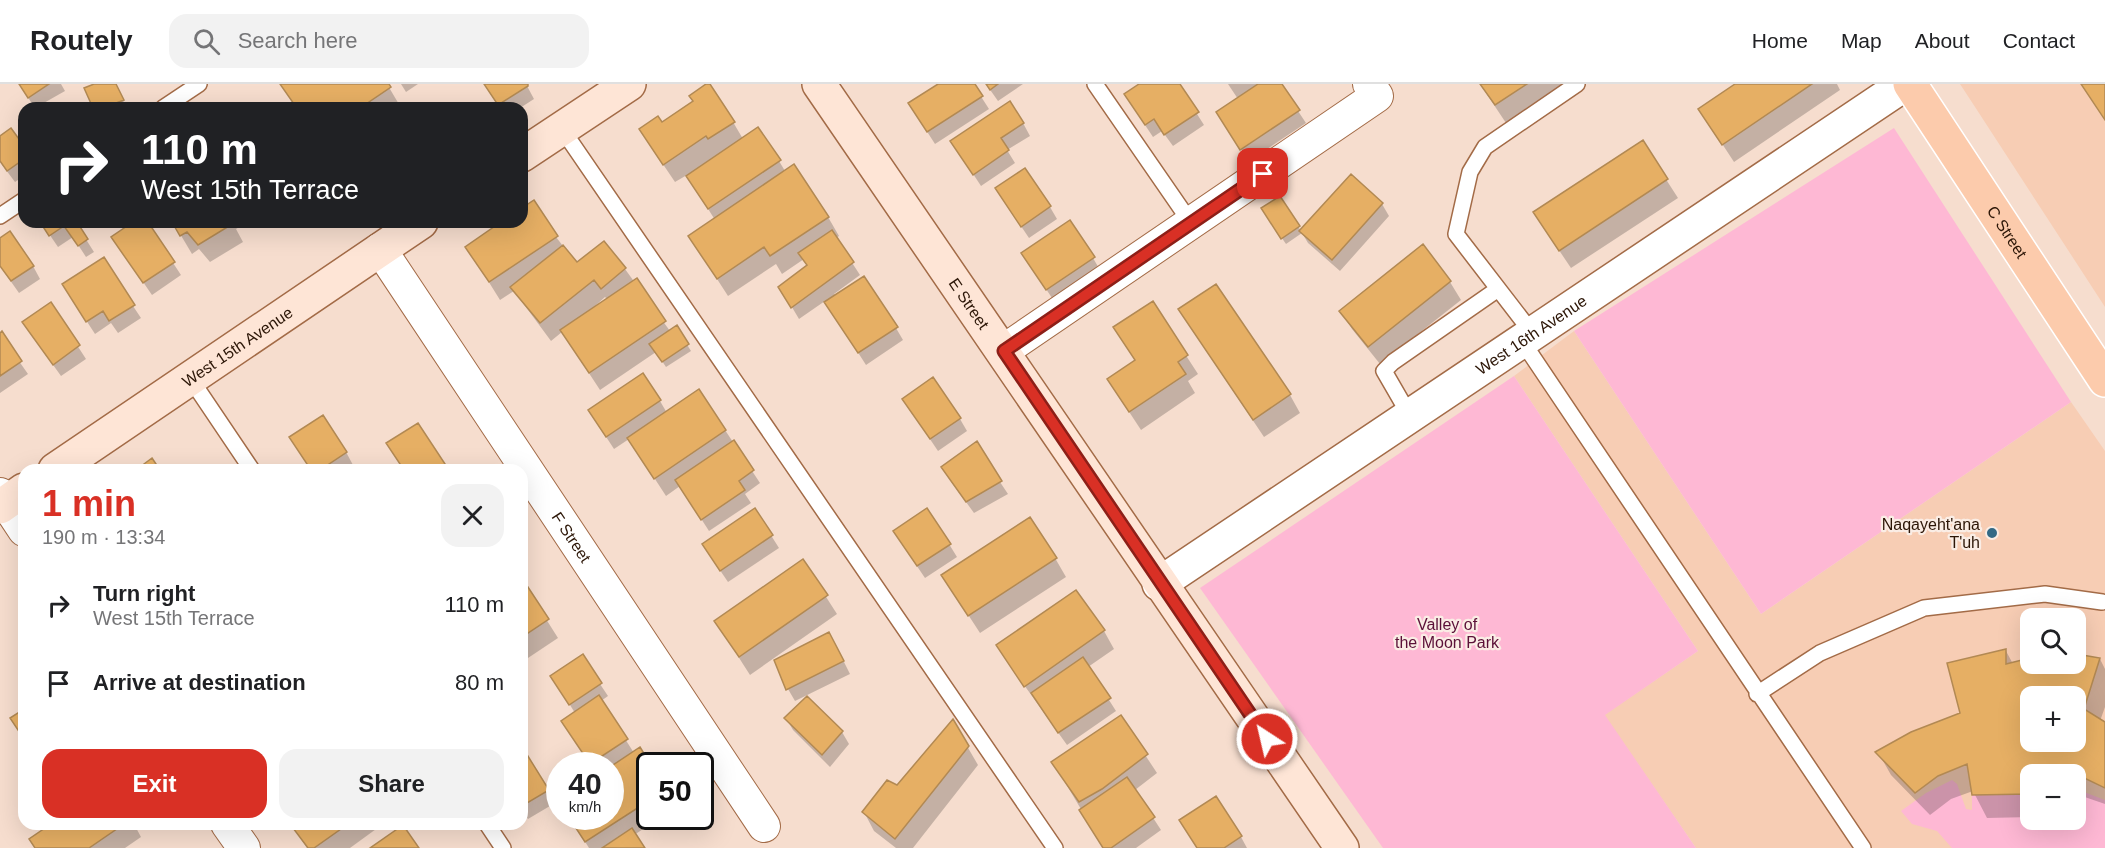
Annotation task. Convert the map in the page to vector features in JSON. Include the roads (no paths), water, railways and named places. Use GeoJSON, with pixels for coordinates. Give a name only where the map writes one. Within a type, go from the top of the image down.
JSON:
{"type":"FeatureCollection","features":[{"type":"Feature","properties":{"kind":"main road"},"geometry":{"type":"LineString","coordinates":[[528,151],[629,84]]}},
{"type":"Feature","properties":{"kind":"main road","name":"E Street"},"geometry":{"type":"LineString","coordinates":[[819,84],[1004,351],[1159,584],[1342,848]]}},
{"type":"Feature","properties":{"kind":"main road","name":"C Street"},"geometry":{"type":"LineString","coordinates":[[1907,84],[2105,380]]}},
{"type":"Feature","properties":{"kind":"main road","name":"West 15th Avenue"},"geometry":{"type":"LineString","coordinates":[[64,464],[412,228]]}},
{"type":"Feature","properties":{"kind":"street","name":"West 16th Avenue"},"geometry":{"type":"LineString","coordinates":[[1159,584],[1907,84]]}},
{"type":"Feature","properties":{"kind":"street"},"geometry":{"type":"LineString","coordinates":[[1004,351],[1191,223],[1373,90]]}},
{"type":"Feature","properties":{"kind":"street","name":"F Street"},"geometry":{"type":"LineString","coordinates":[[380,249],[523,464]]}},
{"type":"Feature","properties":{"kind":"street","name":"F Street"},"geometry":{"type":"LineString","coordinates":[[528,471],[764,826]]}},
{"type":"Feature","properties":{"kind":"street"},"geometry":{"type":"LineString","coordinates":[[7,499],[18,519]]}},
{"type":"Feature","properties":{"kind":"street"},"geometry":{"type":"LineString","coordinates":[[231,830],[244,848]]}},
{"type":"Feature","properties":{"kind":"lane"},"geometry":{"type":"LineString","coordinates":[[172,102],[199,84]]}},
{"type":"Feature","properties":{"kind":"lane"},"geometry":{"type":"LineString","coordinates":[[1095,84],[1191,223]]}},
{"type":"Feature","properties":{"kind":"lane"},"geometry":{"type":"LineString","coordinates":[[1577,84],[1485,147],[1470,172],[1456,234],[1498,289],[1527,338],[1757,694],[1863,848]]}},
{"type":"Feature","properties":{"kind":"lane"},"geometry":{"type":"LineString","coordinates":[[562,129],[1055,848]]}},
{"type":"Feature","properties":{"kind":"lane"},"geometry":{"type":"LineString","coordinates":[[0,216],[18,204]]}},
{"type":"Feature","properties":{"kind":"lane"},"geometry":{"type":"LineString","coordinates":[[1410,416],[1384,371],[1393,362],[1498,289]]}},
{"type":"Feature","properties":{"kind":"lane"},"geometry":{"type":"LineString","coordinates":[[190,378],[248,464]]}},
{"type":"Feature","properties":{"kind":"lane"},"geometry":{"type":"LineString","coordinates":[[1757,694],[1820,653],[1924,608],[2044,594],[2102,602]]}},
{"type":"Feature","properties":{"kind":"lane"},"geometry":{"type":"LineString","coordinates":[[491,830],[503,848]]}},
{"type":"Feature","properties":{"kind":"place","name":"Naqayeht'ana T'uh"},"geometry":{"type":"Point","coordinates":[1992,533]}},
{"type":"Feature","properties":{"kind":"park label","name":"Valley of the Moon Park"},"geometry":{"type":"Point","coordinates":[1447,633]}}]}
